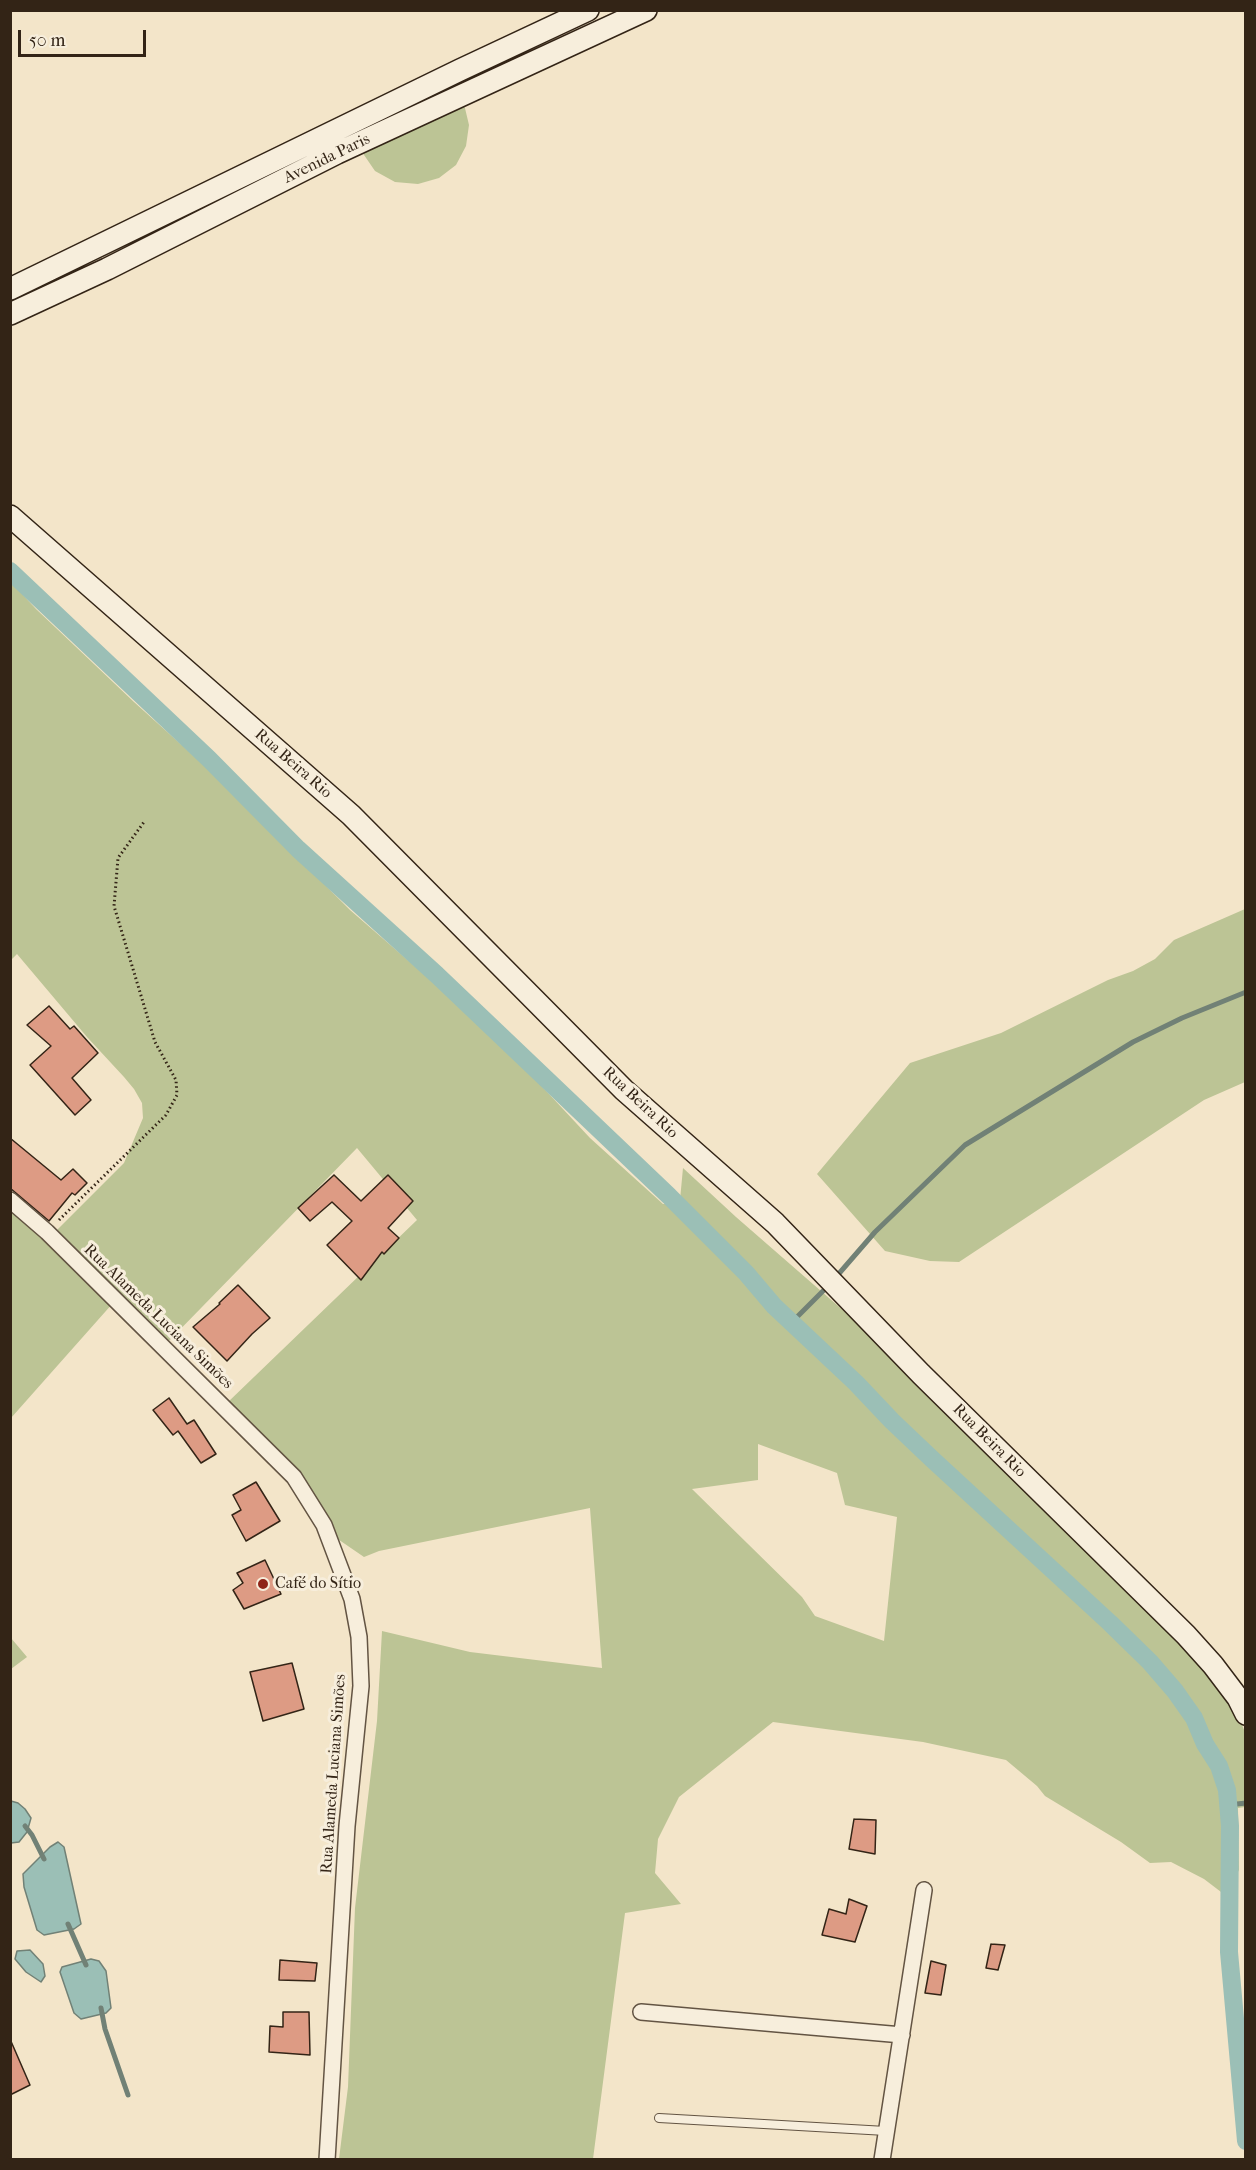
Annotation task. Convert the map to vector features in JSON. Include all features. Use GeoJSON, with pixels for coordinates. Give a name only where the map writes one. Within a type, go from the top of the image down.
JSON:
{"type":"FeatureCollection","features":[{"type":"Feature","properties":{"kind":"street","name":"Avenida Paris"},"geometry":{"type":"LineString","coordinates":[[10,289],[588,10]]}},
{"type":"Feature","properties":{"kind":"street","name":"Avenida Paris"},"geometry":{"type":"LineString","coordinates":[[10,314],[107,269],[347,148],[646,10]]}},
{"type":"Feature","properties":{"kind":"street","name":"Rua Beira Rio"},"geometry":{"type":"LineString","coordinates":[[10,516],[351,815],[624,1090],[775,1223],[921,1374],[1186,1635],[1238,1698],[1245,1714]]}},
{"type":"Feature","properties":{"kind":"street","name":"Rua Alameda Luciana Simões"},"geometry":{"type":"LineString","coordinates":[[10,1200],[47,1232],[294,1477],[324,1525],[352,1599],[359,1637],[361,1686],[347,1826],[327,2160]]}},
{"type":"Feature","properties":{"kind":"street"},"geometry":{"type":"LineString","coordinates":[[882,2160],[924,1890]]}},
{"type":"Feature","properties":{"kind":"street"},"geometry":{"type":"LineString","coordinates":[[641,2012],[902,2035]]}},
{"type":"Feature","properties":{"kind":"lane"},"geometry":{"type":"LineString","coordinates":[[659,2118],[886,2131]]}},
{"type":"Feature","properties":{"kind":"path"},"geometry":{"type":"LineString","coordinates":[[47,1232],[166,1115],[177,1095],[176,1080],[155,1042],[114,906],[118,858],[144,822]]}},
{"type":"Feature","properties":{"kind":"green space"},"geometry":{"type":"Polygon","coordinates":[[[464,104],[469,125],[466,146],[456,165],[439,178],[418,184],[395,182],[375,171],[362,152],[464,104]]]}},
{"type":"Feature","properties":{"kind":"green space"},"geometry":{"type":"Polygon","coordinates":[[[11,582],[36,609],[134,702],[256,812],[350,910],[441,989],[522,1065],[590,1138],[663,1204],[672,1204],[675,1195],[680,1200],[683,1168],[860,1325],[1190,1644],[1232,1702],[1245,1732],[1245,1807],[1238,1808],[1239,1870],[1225,1895],[1204,1879],[1171,1862],[1150,1863],[1121,1842],[1045,1796],[1037,1786],[1006,1760],[923,1742],[773,1722],[679,1797],[658,1839],[655,1873],[681,1904],[625,1913],[593,2159],[339,2159],[348,2087],[355,1908],[377,1721],[382,1631],[470,1652],[602,1668],[590,1508],[379,1551],[364,1557],[329,1533],[227,1403],[417,1220],[357,1148],[163,1347],[113,1303],[11,1418],[11,1209],[46,1241],[124,1163],[143,1118],[142,1103],[124,1077],[17,954],[11,960],[11,582]],[[758,1444],[758,1480],[692,1489],[802,1597],[815,1616],[884,1641],[897,1517],[845,1505],[837,1473],[758,1444]]]}},
{"type":"Feature","properties":{"kind":"green space"},"geometry":{"type":"Polygon","coordinates":[[[1245,909],[1245,1082],[1204,1100],[959,1262],[930,1261],[885,1251],[817,1174],[910,1063],[1001,1033],[1108,980],[1133,971],[1155,959],[1174,940],[1245,909]]]}},
{"type":"Feature","properties":{"kind":"green space"},"geometry":{"type":"Polygon","coordinates":[[[11,1638],[27,1657],[10,1669],[11,1638]]]}},
{"type":"Feature","properties":{"kind":"water"},"geometry":{"type":"Polygon","coordinates":[[[11,1801],[18,1803],[31,1818],[27,1832],[19,1842],[11,1843],[11,1801]]]}},
{"type":"Feature","properties":{"kind":"water"},"geometry":{"type":"Polygon","coordinates":[[[58,1842],[64,1847],[81,1924],[74,1929],[44,1935],[37,1930],[24,1887],[23,1874],[58,1842]]]}},
{"type":"Feature","properties":{"kind":"water"},"geometry":{"type":"Polygon","coordinates":[[[30,1950],[43,1964],[45,1976],[41,1982],[26,1972],[15,1959],[17,1951],[30,1950]]]}},
{"type":"Feature","properties":{"kind":"water"},"geometry":{"type":"Polygon","coordinates":[[[91,1959],[99,1961],[106,1971],[111,2008],[106,2013],[81,2019],[74,2013],[60,1972],[62,1967],[91,1959]]]}},
{"type":"Feature","properties":{"kind":"building"},"geometry":{"type":"Polygon","coordinates":[[[49,1006],[70,1029],[74,1026],[98,1053],[72,1078],[91,1100],[75,1115],[30,1065],[51,1046],[27,1025],[49,1006]]]}},
{"type":"Feature","properties":{"kind":"building"},"geometry":{"type":"Polygon","coordinates":[[[10,1138],[61,1180],[73,1169],[87,1183],[75,1195],[72,1193],[49,1221],[10,1188],[10,1138]]]}},
{"type":"Feature","properties":{"kind":"building"},"geometry":{"type":"Polygon","coordinates":[[[334,1175],[361,1201],[388,1175],[413,1201],[388,1228],[399,1238],[384,1254],[382,1252],[361,1280],[327,1245],[352,1221],[332,1202],[310,1221],[298,1208],[334,1175]]]}},
{"type":"Feature","properties":{"kind":"building"},"geometry":{"type":"Polygon","coordinates":[[[238,1285],[270,1318],[227,1361],[193,1327],[238,1285]]]}},
{"type":"Feature","properties":{"kind":"building"},"geometry":{"type":"Polygon","coordinates":[[[169,1398],[187,1424],[194,1420],[216,1454],[201,1463],[178,1431],[173,1435],[153,1410],[169,1398]]]}},
{"type":"Feature","properties":{"kind":"building"},"geometry":{"type":"Polygon","coordinates":[[[256,1482],[280,1521],[246,1541],[232,1515],[241,1510],[233,1495],[256,1482]]]}},
{"type":"Feature","properties":{"kind":"building"},"geometry":{"type":"Polygon","coordinates":[[[265,1560],[281,1594],[244,1609],[233,1590],[243,1583],[237,1573],[265,1560]]]}},
{"type":"Feature","properties":{"kind":"building"},"geometry":{"type":"Polygon","coordinates":[[[292,1663],[304,1709],[263,1721],[250,1672],[292,1663]]]}},
{"type":"Feature","properties":{"kind":"building"},"geometry":{"type":"Polygon","coordinates":[[[854,1819],[876,1820],[875,1854],[849,1849],[854,1819]]]}},
{"type":"Feature","properties":{"kind":"building"},"geometry":{"type":"Polygon","coordinates":[[[849,1899],[867,1906],[855,1942],[822,1935],[829,1909],[846,1914],[849,1899]]]}},
{"type":"Feature","properties":{"kind":"building"},"geometry":{"type":"Polygon","coordinates":[[[991,1944],[1005,1945],[998,1970],[986,1968],[991,1944]]]}},
{"type":"Feature","properties":{"kind":"building"},"geometry":{"type":"Polygon","coordinates":[[[280,1960],[317,1963],[315,1981],[279,1980],[280,1960]]]}},
{"type":"Feature","properties":{"kind":"building"},"geometry":{"type":"Polygon","coordinates":[[[931,1961],[946,1965],[941,1995],[925,1993],[931,1961]]]}},
{"type":"Feature","properties":{"kind":"building"},"geometry":{"type":"Polygon","coordinates":[[[283,2012],[309,2012],[310,2055],[269,2052],[270,2026],[283,2027],[283,2012]]]}},
{"type":"Feature","properties":{"kind":"building"},"geometry":{"type":"Polygon","coordinates":[[[10,2039],[30,2085],[10,2095],[10,2039]]]}},
{"type":"Feature","properties":{"kind":"waterway"},"geometry":{"type":"LineString","coordinates":[[10,571],[209,759],[298,849],[437,975],[669,1196],[746,1273],[774,1306],[932,1459],[1110,1623],[1150,1662],[1175,1691],[1194,1718],[1205,1744],[1219,1766],[1227,1790],[1230,1826],[1229,1952],[1246,2141]]}},
{"type":"Feature","properties":{"kind":"waterway"},"geometry":{"type":"LineString","coordinates":[[836,1277],[875,1232],[965,1145],[1133,1042],[1182,1018],[1246,992]]}},
{"type":"Feature","properties":{"kind":"waterway"},"geometry":{"type":"LineString","coordinates":[[792,1322],[828,1286]]}},
{"type":"Feature","properties":{"kind":"waterway"},"geometry":{"type":"LineString","coordinates":[[1228,1805],[1246,1803]]}},
{"type":"Feature","properties":{"kind":"waterway"},"geometry":{"type":"LineString","coordinates":[[25,1826],[44,1859]]}},
{"type":"Feature","properties":{"kind":"waterway"},"geometry":{"type":"LineString","coordinates":[[68,1924],[86,1965]]}},
{"type":"Feature","properties":{"kind":"waterway"},"geometry":{"type":"LineString","coordinates":[[101,2008],[105,2029],[128,2095]]}},
{"type":"Feature","properties":{"kind":"place","name":"Café do Sítio"},"geometry":{"type":"Point","coordinates":[263,1584]}}]}
